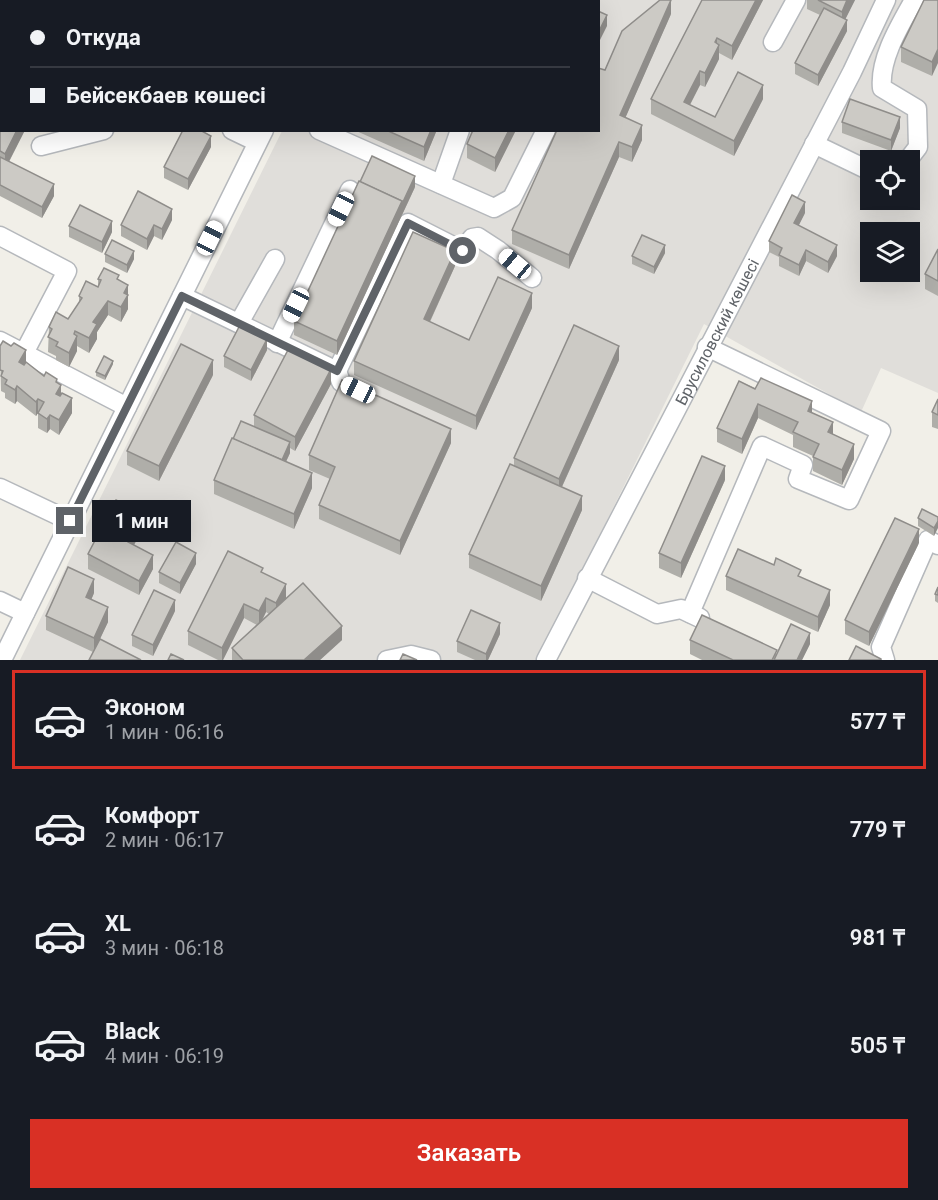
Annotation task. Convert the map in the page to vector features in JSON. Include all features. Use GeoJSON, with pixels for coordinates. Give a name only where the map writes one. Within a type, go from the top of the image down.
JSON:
{"type":"FeatureCollection","features":[{"type":"Feature","properties":{"kind":"street"},"geometry":{"type":"LineString","coordinates":[[773,42],[796,0]]}},
{"type":"Feature","properties":{"kind":"street","name":"Брусиловский көшесі"},"geometry":{"type":"LineString","coordinates":[[546,660],[852,72],[886,0]]}},
{"type":"Feature","properties":{"kind":"street"},"geometry":{"type":"LineString","coordinates":[[914,0],[895,35],[881,78],[882,88],[917,108],[918,147],[916,150]]}},
{"type":"Feature","properties":{"kind":"street"},"geometry":{"type":"LineString","coordinates":[[41,146],[96,132]]}},
{"type":"Feature","properties":{"kind":"street"},"geometry":{"type":"LineString","coordinates":[[2,660],[261,136],[242,132]]}},
{"type":"Feature","properties":{"kind":"street"},"geometry":{"type":"LineString","coordinates":[[324,132],[494,208]]}},
{"type":"Feature","properties":{"kind":"street"},"geometry":{"type":"LineString","coordinates":[[441,184],[459,132]]}},
{"type":"Feature","properties":{"kind":"street"},"geometry":{"type":"LineString","coordinates":[[478,237],[494,208],[512,198],[545,132]]}},
{"type":"Feature","properties":{"kind":"street"},"geometry":{"type":"LineString","coordinates":[[814,144],[860,166]]}},
{"type":"Feature","properties":{"kind":"street"},"geometry":{"type":"LineString","coordinates":[[277,343],[350,190]]}},
{"type":"Feature","properties":{"kind":"street"},"geometry":{"type":"LineString","coordinates":[[360,391],[340,382],[337,371],[408,223],[463,251],[472,238],[478,237],[532,278]]}},
{"type":"Feature","properties":{"kind":"street"},"geometry":{"type":"LineString","coordinates":[[0,236],[67,271],[24,353]]}},
{"type":"Feature","properties":{"kind":"street"},"geometry":{"type":"LineString","coordinates":[[239,323],[275,259]]}},
{"type":"Feature","properties":{"kind":"street"},"geometry":{"type":"LineString","coordinates":[[182,296],[337,371]]}},
{"type":"Feature","properties":{"kind":"street"},"geometry":{"type":"LineString","coordinates":[[0,341],[127,407]]}},
{"type":"Feature","properties":{"kind":"street"},"geometry":{"type":"LineString","coordinates":[[690,613],[762,446],[803,465],[798,479],[849,500],[881,431],[707,347]]}},
{"type":"Feature","properties":{"kind":"street"},"geometry":{"type":"LineString","coordinates":[[0,488],[70,521]]}},
{"type":"Feature","properties":{"kind":"street"},"geometry":{"type":"LineString","coordinates":[[885,660],[881,647],[928,540],[938,545]]}},
{"type":"Feature","properties":{"kind":"street"},"geometry":{"type":"LineString","coordinates":[[587,578],[657,614],[681,609],[719,626]]}},
{"type":"Feature","properties":{"kind":"street"},"geometry":{"type":"LineString","coordinates":[[0,601],[25,613]]}},
{"type":"Feature","properties":{"kind":"street"},"geometry":{"type":"LineString","coordinates":[[387,660],[411,655],[430,660]]}},
{"type":"Feature","properties":{"kind":"shaded area"},"geometry":{"type":"Polygon","coordinates":[[[600,0],[938,0],[938,393],[881,368],[861,412],[704,324],[538,660],[20,660],[282,132],[600,132],[600,0]]]}},
{"type":"Feature","properties":{"kind":"building"},"geometry":{"type":"Polygon","coordinates":[[[660,0],[671,0],[620,115],[642,125],[632,147],[619,142],[569,255],[512,230],[556,132],[600,132],[600,69],[605,70],[622,31],[660,0]]]}},
{"type":"Feature","properties":{"kind":"building"},"geometry":{"type":"Polygon","coordinates":[[[702,0],[756,0],[732,46],[717,38],[715,42],[719,45],[705,73],[700,71],[684,102],[715,117],[738,72],[763,85],[734,141],[651,99],[702,0]]]}},
{"type":"Feature","properties":{"kind":"building"},"geometry":{"type":"Polygon","coordinates":[[[818,0],[847,0],[842,12],[818,0]]]}},
{"type":"Feature","properties":{"kind":"building"},"geometry":{"type":"Polygon","coordinates":[[[924,0],[938,0],[938,49],[932,62],[901,47],[924,0]]]}},
{"type":"Feature","properties":{"kind":"building"},"geometry":{"type":"Polygon","coordinates":[[[824,8],[847,20],[818,75],[795,63],[824,8]]]}},
{"type":"Feature","properties":{"kind":"building"},"geometry":{"type":"Polygon","coordinates":[[[600,12],[607,15],[600,29],[600,12]]]}},
{"type":"Feature","properties":{"kind":"building"},"geometry":{"type":"Polygon","coordinates":[[[850,99],[900,117],[891,140],[842,122],[850,99]]]}},
{"type":"Feature","properties":{"kind":"building"},"geometry":{"type":"Polygon","coordinates":[[[0,132],[16,132],[5,154],[0,151],[0,132]]]}},
{"type":"Feature","properties":{"kind":"building"},"geometry":{"type":"Polygon","coordinates":[[[182,132],[204,132],[211,136],[188,179],[164,167],[182,132]]]}},
{"type":"Feature","properties":{"kind":"building"},"geometry":{"type":"Polygon","coordinates":[[[390,132],[430,132],[424,147],[390,132]]]}},
{"type":"Feature","properties":{"kind":"building"},"geometry":{"type":"Polygon","coordinates":[[[472,132],[508,132],[495,158],[467,144],[472,132]]]}},
{"type":"Feature","properties":{"kind":"building"},"geometry":{"type":"Polygon","coordinates":[[[372,156],[415,176],[402,204],[402,201],[360,182],[372,156]]]}},
{"type":"Feature","properties":{"kind":"building"},"geometry":{"type":"Polygon","coordinates":[[[0,157],[54,184],[42,207],[0,185],[0,157]]]}},
{"type":"Feature","properties":{"kind":"building"},"geometry":{"type":"Polygon","coordinates":[[[359,181],[402,201],[337,341],[294,321],[359,181]]]}},
{"type":"Feature","properties":{"kind":"building"},"geometry":{"type":"Polygon","coordinates":[[[138,191],[172,209],[162,229],[154,225],[147,239],[121,225],[138,191]]]}},
{"type":"Feature","properties":{"kind":"building"},"geometry":{"type":"Polygon","coordinates":[[[792,195],[805,202],[794,223],[837,245],[828,262],[806,250],[799,265],[779,255],[782,248],[769,241],[792,195]]]}},
{"type":"Feature","properties":{"kind":"building"},"geometry":{"type":"Polygon","coordinates":[[[80,205],[112,221],[102,242],[69,226],[80,205]]]}},
{"type":"Feature","properties":{"kind":"building"},"geometry":{"type":"Polygon","coordinates":[[[413,232],[455,251],[424,319],[469,340],[498,277],[532,293],[476,416],[354,361],[413,232]]]}},
{"type":"Feature","properties":{"kind":"building"},"geometry":{"type":"Polygon","coordinates":[[[642,235],[665,245],[654,267],[632,256],[642,235]]]}},
{"type":"Feature","properties":{"kind":"building"},"geometry":{"type":"Polygon","coordinates":[[[112,240],[134,251],[127,265],[105,254],[112,240]]]}},
{"type":"Feature","properties":{"kind":"building"},"geometry":{"type":"Polygon","coordinates":[[[938,249],[938,281],[925,274],[938,249]]]}},
{"type":"Feature","properties":{"kind":"building"},"geometry":{"type":"Polygon","coordinates":[[[104,268],[119,275],[117,279],[128,285],[124,293],[128,295],[121,307],[108,301],[93,322],[97,324],[89,338],[75,331],[74,334],[77,336],[69,353],[56,346],[58,342],[48,337],[52,329],[49,327],[56,312],[68,319],[82,298],[79,296],[86,281],[98,287],[101,280],[98,279],[104,268]]]}},
{"type":"Feature","properties":{"kind":"building"},"geometry":{"type":"Polygon","coordinates":[[[240,325],[267,339],[251,370],[224,356],[240,325]]]}},
{"type":"Feature","properties":{"kind":"building"},"geometry":{"type":"Polygon","coordinates":[[[574,325],[619,346],[559,479],[514,458],[574,325]]]}},
{"type":"Feature","properties":{"kind":"building"},"geometry":{"type":"Polygon","coordinates":[[[3,341],[11,346],[14,343],[26,350],[19,362],[24,365],[26,362],[44,376],[46,372],[57,379],[56,382],[61,385],[56,394],[60,396],[62,393],[72,398],[59,420],[50,415],[47,419],[38,413],[44,402],[38,399],[36,402],[17,386],[15,390],[5,384],[7,380],[1,376],[3,371],[0,370],[0,346],[3,341]]]}},
{"type":"Feature","properties":{"kind":"building"},"geometry":{"type":"Polygon","coordinates":[[[181,344],[213,360],[159,466],[127,451],[181,344]]]}},
{"type":"Feature","properties":{"kind":"building"},"geometry":{"type":"Polygon","coordinates":[[[289,348],[331,369],[295,437],[254,415],[289,348]]]}},
{"type":"Feature","properties":{"kind":"building"},"geometry":{"type":"Polygon","coordinates":[[[104,356],[113,361],[105,376],[96,372],[104,356]]]}},
{"type":"Feature","properties":{"kind":"building"},"geometry":{"type":"Polygon","coordinates":[[[761,378],[812,401],[808,411],[833,422],[828,432],[854,444],[842,470],[813,457],[819,444],[793,432],[798,422],[758,404],[742,439],[717,428],[739,381],[755,389],[761,378]]]}},
{"type":"Feature","properties":{"kind":"building"},"geometry":{"type":"Polygon","coordinates":[[[342,380],[451,429],[400,541],[319,505],[335,467],[309,455],[342,380]]]}},
{"type":"Feature","properties":{"kind":"building"},"geometry":{"type":"Polygon","coordinates":[[[938,399],[938,415],[932,412],[938,399]]]}},
{"type":"Feature","properties":{"kind":"building"},"geometry":{"type":"Polygon","coordinates":[[[241,421],[290,442],[282,460],[233,439],[241,421]]]}},
{"type":"Feature","properties":{"kind":"building"},"geometry":{"type":"Polygon","coordinates":[[[232,438],[312,473],[294,514],[214,480],[232,438]]]}},
{"type":"Feature","properties":{"kind":"building"},"geometry":{"type":"Polygon","coordinates":[[[702,456],[725,466],[681,563],[659,553],[702,456]]]}},
{"type":"Feature","properties":{"kind":"building"},"geometry":{"type":"Polygon","coordinates":[[[510,464],[582,496],[541,586],[469,554],[510,464]]]}},
{"type":"Feature","properties":{"kind":"building"},"geometry":{"type":"Polygon","coordinates":[[[116,500],[143,514],[128,542],[153,555],[139,581],[88,554],[116,500]]]}},
{"type":"Feature","properties":{"kind":"building"},"geometry":{"type":"Polygon","coordinates":[[[922,509],[938,517],[934,528],[918,518],[922,509]]]}},
{"type":"Feature","properties":{"kind":"building"},"geometry":{"type":"Polygon","coordinates":[[[895,518],[919,529],[869,632],[845,620],[895,518]]]}},
{"type":"Feature","properties":{"kind":"building"},"geometry":{"type":"Polygon","coordinates":[[[176,542],[196,553],[180,583],[159,572],[176,542]]]}},
{"type":"Feature","properties":{"kind":"building"},"geometry":{"type":"Polygon","coordinates":[[[738,549],[774,565],[776,558],[801,570],[798,576],[830,590],[818,617],[726,576],[738,549]]]}},
{"type":"Feature","properties":{"kind":"building"},"geometry":{"type":"Polygon","coordinates":[[[228,551],[263,568],[261,572],[286,584],[276,603],[266,598],[259,611],[244,604],[222,648],[188,631],[228,551]]]}},
{"type":"Feature","properties":{"kind":"building"},"geometry":{"type":"Polygon","coordinates":[[[68,567],[94,579],[86,597],[108,607],[94,638],[46,616],[68,567]]]}},
{"type":"Feature","properties":{"kind":"building"},"geometry":{"type":"Polygon","coordinates":[[[303,583],[342,626],[304,660],[243,660],[232,648],[303,583]]]}},
{"type":"Feature","properties":{"kind":"building"},"geometry":{"type":"Polygon","coordinates":[[[154,590],[175,600],[153,645],[132,635],[154,590]]]}},
{"type":"Feature","properties":{"kind":"building"},"geometry":{"type":"Polygon","coordinates":[[[471,610],[500,623],[486,654],[457,641],[471,610]]]}},
{"type":"Feature","properties":{"kind":"building"},"geometry":{"type":"Polygon","coordinates":[[[702,615],[777,650],[772,660],[733,660],[690,640],[702,615]]]}},
{"type":"Feature","properties":{"kind":"building"},"geometry":{"type":"Polygon","coordinates":[[[791,624],[810,633],[797,660],[774,660],[791,624]]]}},
{"type":"Feature","properties":{"kind":"building"},"geometry":{"type":"Polygon","coordinates":[[[100,639],[141,660],[89,660],[100,639]]]}},
{"type":"Feature","properties":{"kind":"building"},"geometry":{"type":"Polygon","coordinates":[[[856,646],[881,659],[881,660],[849,660],[856,646]]]}},
{"type":"Feature","properties":{"kind":"building"},"geometry":{"type":"Polygon","coordinates":[[[171,654],[184,660],[168,660],[171,654]]]}},
{"type":"Feature","properties":{"kind":"building"},"geometry":{"type":"Polygon","coordinates":[[[403,654],[417,660],[400,660],[403,654]]]}},
{"type":"Feature","properties":{"kind":"route"},"geometry":{"type":"LineString","coordinates":[[70,521],[182,296],[337,371],[408,223],[463,251]]}}]}
